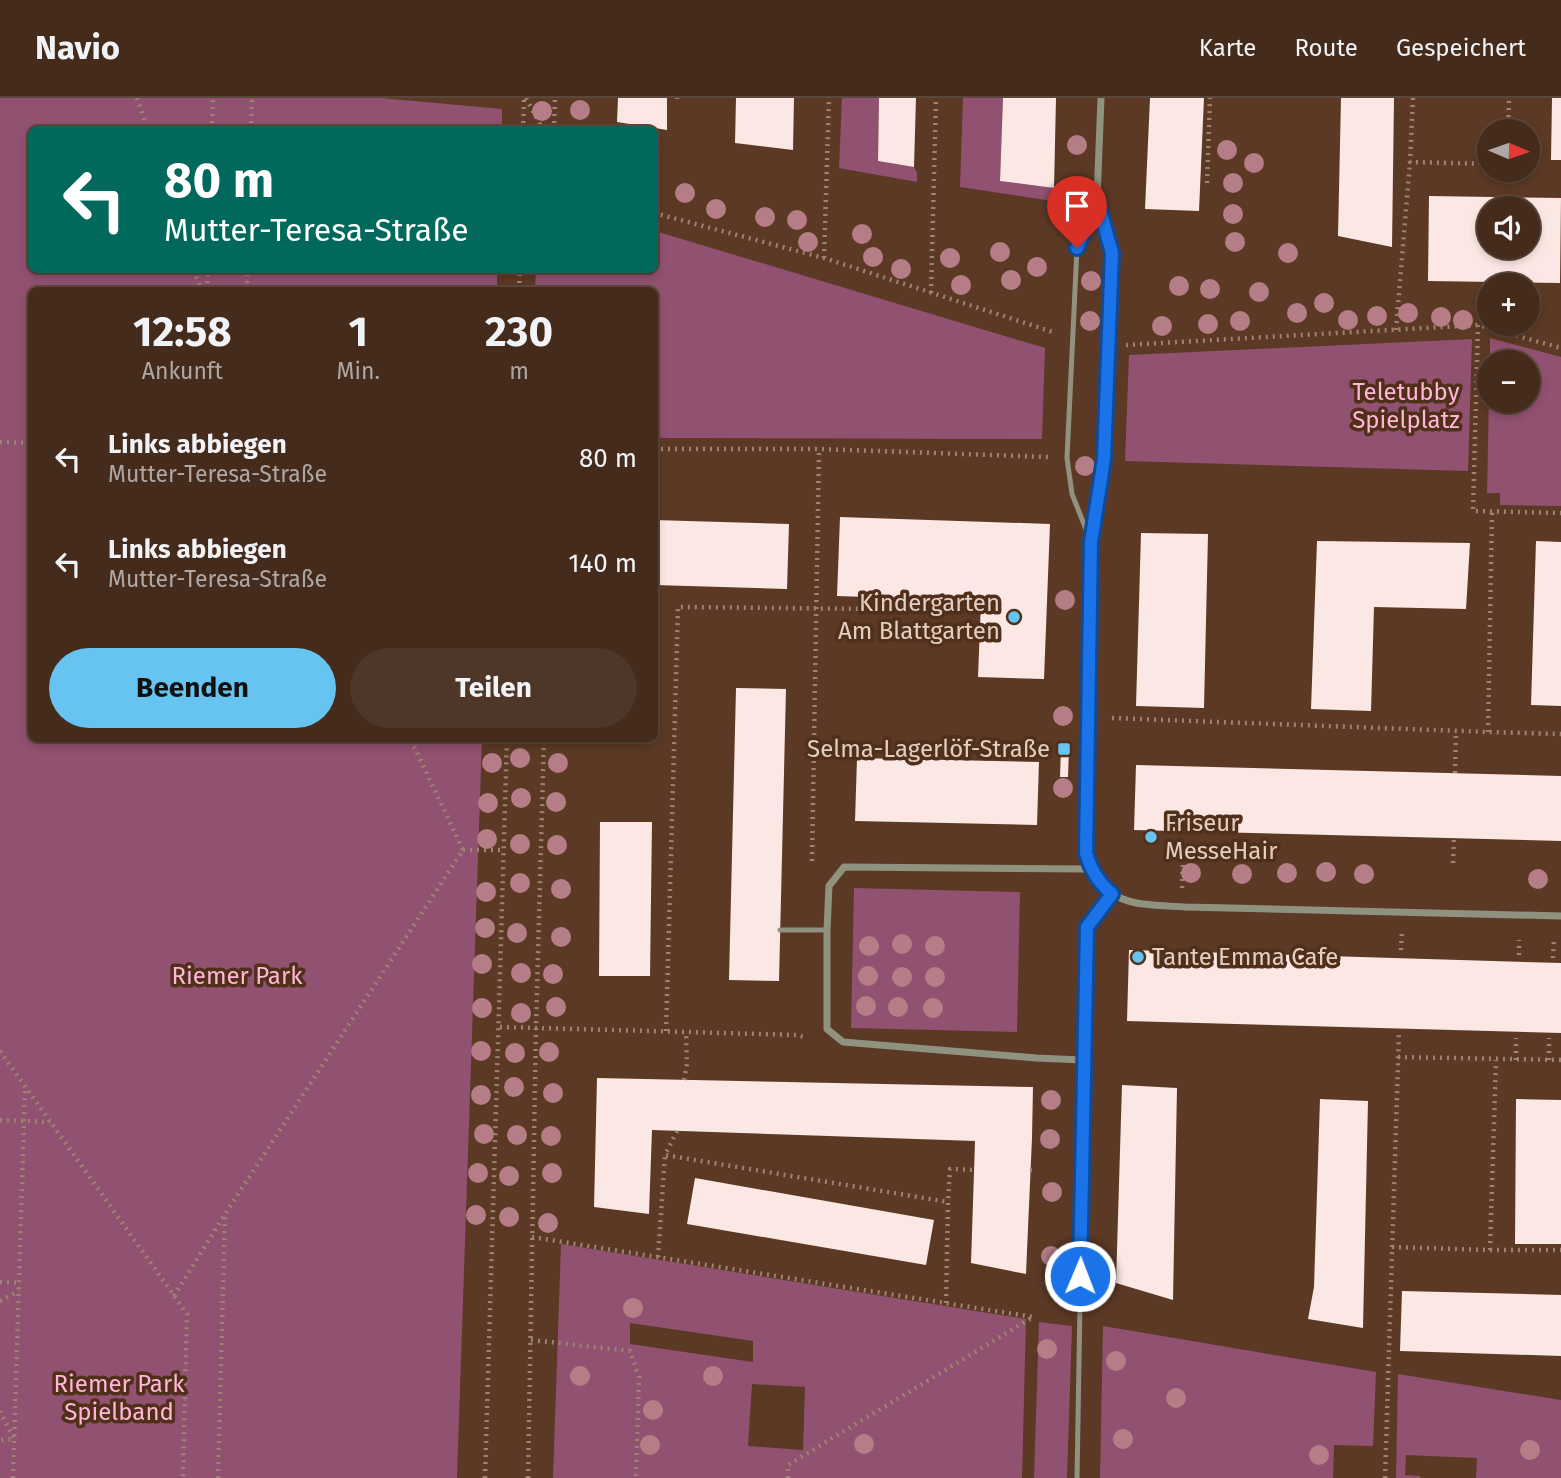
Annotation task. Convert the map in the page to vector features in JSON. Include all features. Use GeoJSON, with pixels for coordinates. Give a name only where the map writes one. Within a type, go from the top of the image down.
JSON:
{"type":"FeatureCollection","features":[{"type":"Feature","properties":{"kind":"street"},"geometry":{"type":"LineString","coordinates":[[1097,199],[1101,98]]}},
{"type":"Feature","properties":{"kind":"street"},"geometry":{"type":"LineString","coordinates":[[1091,542],[1086,853],[1100,884],[1112,894],[1134,903],[1173,906],[1561,916]]}},
{"type":"Feature","properties":{"kind":"street"},"geometry":{"type":"LineString","coordinates":[[1083,1060],[843,1042],[827,1029],[827,930],[829,886],[844,867],[1091,869]]}},
{"type":"Feature","properties":{"kind":"street"},"geometry":{"type":"LineString","coordinates":[[1080,1304],[1087,927],[1112,894]]}},
{"type":"Feature","properties":{"kind":"lane"},"geometry":{"type":"LineString","coordinates":[[1091,542],[1072,494],[1067,458],[1077,248],[1097,199]]}},
{"type":"Feature","properties":{"kind":"lane"},"geometry":{"type":"LineString","coordinates":[[1091,542],[1104,459],[1112,253],[1097,199]]}},
{"type":"Feature","properties":{"kind":"lane"},"geometry":{"type":"LineString","coordinates":[[780,930],[827,930]]}},
{"type":"Feature","properties":{"kind":"lane"},"geometry":{"type":"LineString","coordinates":[[1077,1478],[1080,1304]]}},
{"type":"Feature","properties":{"kind":"path"},"geometry":{"type":"LineString","coordinates":[[137,98],[147,126]]}},
{"type":"Feature","properties":{"kind":"path"},"geometry":{"type":"LineString","coordinates":[[212,126],[213,98]]}},
{"type":"Feature","properties":{"kind":"path"},"geometry":{"type":"LineString","coordinates":[[251,126],[252,98]]}},
{"type":"Feature","properties":{"kind":"path"},"geometry":{"type":"LineString","coordinates":[[523,126],[525,98]]}},
{"type":"Feature","properties":{"kind":"path"},"geometry":{"type":"LineString","coordinates":[[525,98],[541,126]]}},
{"type":"Feature","properties":{"kind":"path"},"geometry":{"type":"LineString","coordinates":[[554,126],[555,98]]}},
{"type":"Feature","properties":{"kind":"path"},"geometry":{"type":"LineString","coordinates":[[824,258],[829,98]]}},
{"type":"Feature","properties":{"kind":"path"},"geometry":{"type":"LineString","coordinates":[[931,293],[936,98]]}},
{"type":"Feature","properties":{"kind":"path"},"geometry":{"type":"LineString","coordinates":[[1207,183],[1210,98]]}},
{"type":"Feature","properties":{"kind":"path"},"geometry":{"type":"LineString","coordinates":[[1396,330],[1413,98]]}},
{"type":"Feature","properties":{"kind":"path"},"geometry":{"type":"LineString","coordinates":[[1508,119],[1509,98]]}},
{"type":"Feature","properties":{"kind":"path"},"geometry":{"type":"LineString","coordinates":[[1410,162],[1477,164]]}},
{"type":"Feature","properties":{"kind":"path"},"geometry":{"type":"LineString","coordinates":[[658,214],[824,258],[1074,339]]}},
{"type":"Feature","properties":{"kind":"path"},"geometry":{"type":"LineString","coordinates":[[1107,345],[1477,325]]}},
{"type":"Feature","properties":{"kind":"path"},"geometry":{"type":"LineString","coordinates":[[1478,336],[1473,511],[1561,513]]}},
{"type":"Feature","properties":{"kind":"path"},"geometry":{"type":"LineString","coordinates":[[1518,336],[1561,348]]}},
{"type":"Feature","properties":{"kind":"path"},"geometry":{"type":"LineString","coordinates":[[0,442],[28,443]]}},
{"type":"Feature","properties":{"kind":"path"},"geometry":{"type":"LineString","coordinates":[[658,449],[819,449],[1067,458]]}},
{"type":"Feature","properties":{"kind":"path"},"geometry":{"type":"LineString","coordinates":[[812,861],[819,449]]}},
{"type":"Feature","properties":{"kind":"path"},"geometry":{"type":"LineString","coordinates":[[1488,732],[1492,512]]}},
{"type":"Feature","properties":{"kind":"path"},"geometry":{"type":"LineString","coordinates":[[666,1031],[678,607],[975,610]]}},
{"type":"Feature","properties":{"kind":"path"},"geometry":{"type":"LineString","coordinates":[[1112,718],[1561,734]]}},
{"type":"Feature","properties":{"kind":"path"},"geometry":{"type":"LineString","coordinates":[[1455,731],[1455,773]]}},
{"type":"Feature","properties":{"kind":"path"},"geometry":{"type":"LineString","coordinates":[[412,742],[463,850]]}},
{"type":"Feature","properties":{"kind":"path"},"geometry":{"type":"LineString","coordinates":[[485,1478],[507,742]]}},
{"type":"Feature","properties":{"kind":"path"},"geometry":{"type":"LineString","coordinates":[[528,1478],[544,742]]}},
{"type":"Feature","properties":{"kind":"path"},"geometry":{"type":"LineString","coordinates":[[1453,863],[1454,838]]}},
{"type":"Feature","properties":{"kind":"path"},"geometry":{"type":"LineString","coordinates":[[463,850],[504,850]]}},
{"type":"Feature","properties":{"kind":"path"},"geometry":{"type":"LineString","coordinates":[[174,1296],[463,850]]}},
{"type":"Feature","properties":{"kind":"path"},"geometry":{"type":"LineString","coordinates":[[1182,890],[1183,857]]}},
{"type":"Feature","properties":{"kind":"path"},"geometry":{"type":"LineString","coordinates":[[1519,940],[1519,955]]}},
{"type":"Feature","properties":{"kind":"path"},"geometry":{"type":"LineString","coordinates":[[1553,958],[1554,940]]}},
{"type":"Feature","properties":{"kind":"path"},"geometry":{"type":"LineString","coordinates":[[500,1027],[798,1035],[806,1038]]}},
{"type":"Feature","properties":{"kind":"path"},"geometry":{"type":"LineString","coordinates":[[1385,1478],[1399,1031]]}},
{"type":"Feature","properties":{"kind":"path"},"geometry":{"type":"LineString","coordinates":[[684,1080],[687,1064],[686,1032]]}},
{"type":"Feature","properties":{"kind":"path"},"geometry":{"type":"LineString","coordinates":[[1516,1038],[1516,1060]]}},
{"type":"Feature","properties":{"kind":"path"},"geometry":{"type":"LineString","coordinates":[[1549,1038],[1549,1060]]}},
{"type":"Feature","properties":{"kind":"path"},"geometry":{"type":"LineString","coordinates":[[0,1051],[187,1314],[183,1478]]}},
{"type":"Feature","properties":{"kind":"path"},"geometry":{"type":"LineString","coordinates":[[1398,1058],[1561,1060]]}},
{"type":"Feature","properties":{"kind":"path"},"geometry":{"type":"LineString","coordinates":[[1490,1250],[1496,1060]]}},
{"type":"Feature","properties":{"kind":"path"},"geometry":{"type":"LineString","coordinates":[[13,1478],[25,1086]]}},
{"type":"Feature","properties":{"kind":"path"},"geometry":{"type":"LineString","coordinates":[[0,1120],[50,1122]]}},
{"type":"Feature","properties":{"kind":"path"},"geometry":{"type":"LineString","coordinates":[[658,1257],[664,1155],[677,1131]]}},
{"type":"Feature","properties":{"kind":"path"},"geometry":{"type":"LineString","coordinates":[[664,1155],[947,1202]]}},
{"type":"Feature","properties":{"kind":"path"},"geometry":{"type":"LineString","coordinates":[[946,1303],[950,1169],[974,1170]]}},
{"type":"Feature","properties":{"kind":"path"},"geometry":{"type":"LineString","coordinates":[[218,1478],[225,1214]]}},
{"type":"Feature","properties":{"kind":"path"},"geometry":{"type":"LineString","coordinates":[[532,1237],[1033,1317],[788,1465],[788,1478]]}},
{"type":"Feature","properties":{"kind":"path"},"geometry":{"type":"LineString","coordinates":[[1392,1247],[1561,1250]]}},
{"type":"Feature","properties":{"kind":"path"},"geometry":{"type":"LineString","coordinates":[[0,1282],[19,1283]]}},
{"type":"Feature","properties":{"kind":"path"},"geometry":{"type":"LineString","coordinates":[[0,1301],[19,1291]]}},
{"type":"Feature","properties":{"kind":"path"},"geometry":{"type":"LineString","coordinates":[[531,1340],[630,1351],[639,1377],[638,1478]]}},
{"type":"Feature","properties":{"kind":"path"},"geometry":{"type":"LineString","coordinates":[[0,1412],[15,1439]]}},
{"type":"Feature","properties":{"kind":"path"},"geometry":{"type":"LineString","coordinates":[[0,1440],[15,1439]]}},
{"type":"Feature","properties":{"kind":"green space","name":"Riemer Park"},"geometry":{"type":"Polygon","coordinates":[[[0,98],[381,98],[502,109],[502,126],[28,126],[28,273],[497,273],[497,287],[28,287],[28,742],[482,742],[457,1478],[0,1478],[0,98]]]}},
{"type":"Feature","properties":{"kind":"green space"},"geometry":{"type":"Polygon","coordinates":[[[842,98],[879,98],[878,161],[914,167],[917,182],[839,168],[842,98]]]}},
{"type":"Feature","properties":{"kind":"green space"},"geometry":{"type":"Polygon","coordinates":[[[963,98],[1003,98],[1000,181],[1054,188],[1053,201],[960,187],[963,98]]]}},
{"type":"Feature","properties":{"kind":"green space"},"geometry":{"type":"Polygon","coordinates":[[[658,232],[1045,348],[1042,439],[658,438],[658,287],[535,287],[536,273],[658,273],[658,232]]]}},
{"type":"Feature","properties":{"kind":"green space"},"geometry":{"type":"Polygon","coordinates":[[[1490,338],[1535,350],[1490,350],[1490,338]]]}},
{"type":"Feature","properties":{"kind":"green space","name":"Teletubby Spielplatz"},"geometry":{"type":"Polygon","coordinates":[[[1472,339],[1468,471],[1125,461],[1129,355],[1472,339]]]}},
{"type":"Feature","properties":{"kind":"green space"},"geometry":{"type":"Polygon","coordinates":[[[1540,351],[1561,357],[1561,506],[1500,505],[1500,493],[1487,493],[1489,413],[1540,413],[1540,351]]]}},
{"type":"Feature","properties":{"kind":"green space"},"geometry":{"type":"Polygon","coordinates":[[[854,888],[1020,892],[1017,1032],[851,1028],[854,888]]]}},
{"type":"Feature","properties":{"kind":"green space"},"geometry":{"type":"Polygon","coordinates":[[[561,1244],[1026,1319],[1022,1478],[553,1478],[561,1244]],[[630,1323],[630,1344],[753,1362],[753,1341],[630,1323]],[[752,1384],[748,1446],[803,1450],[805,1387],[752,1384]]]}},
{"type":"Feature","properties":{"kind":"green space"},"geometry":{"type":"Polygon","coordinates":[[[1039,1322],[1072,1326],[1067,1478],[1034,1478],[1039,1322]]]}},
{"type":"Feature","properties":{"kind":"green space"},"geometry":{"type":"Polygon","coordinates":[[[1103,1326],[1376,1372],[1373,1446],[1334,1445],[1333,1478],[1100,1478],[1103,1326]]]}},
{"type":"Feature","properties":{"kind":"green space"},"geometry":{"type":"Polygon","coordinates":[[[1398,1374],[1561,1400],[1561,1478],[1476,1478],[1477,1458],[1406,1455],[1405,1475],[1420,1478],[1396,1478],[1398,1374]]]}},
{"type":"Feature","properties":{"kind":"building"},"geometry":{"type":"Polygon","coordinates":[[[618,98],[667,98],[667,130],[658,129],[658,126],[617,122],[618,98]]]}},
{"type":"Feature","properties":{"kind":"building"},"geometry":{"type":"Polygon","coordinates":[[[736,98],[794,98],[793,150],[735,143],[736,98]]]}},
{"type":"Feature","properties":{"kind":"building"},"geometry":{"type":"Polygon","coordinates":[[[879,98],[916,98],[914,167],[878,161],[879,98]]]}},
{"type":"Feature","properties":{"kind":"building"},"geometry":{"type":"Polygon","coordinates":[[[1003,98],[1056,98],[1054,188],[1000,181],[1003,98]]]}},
{"type":"Feature","properties":{"kind":"building"},"geometry":{"type":"Polygon","coordinates":[[[1150,98],[1204,98],[1199,211],[1145,209],[1150,98]]]}},
{"type":"Feature","properties":{"kind":"building"},"geometry":{"type":"Polygon","coordinates":[[[1341,98],[1394,98],[1392,247],[1338,236],[1341,98]]]}},
{"type":"Feature","properties":{"kind":"building"},"geometry":{"type":"Polygon","coordinates":[[[1552,98],[1561,98],[1561,160],[1551,160],[1552,98]]]}},
{"type":"Feature","properties":{"kind":"building"},"geometry":{"type":"Polygon","coordinates":[[[1429,196],[1477,197],[1477,259],[1540,259],[1540,198],[1561,198],[1560,283],[1540,283],[1540,273],[1477,273],[1477,282],[1428,281],[1429,196]]]}},
{"type":"Feature","properties":{"kind":"building"},"geometry":{"type":"Polygon","coordinates":[[[840,517],[1050,524],[1044,679],[978,677],[981,601],[837,596],[840,517]]]}},
{"type":"Feature","properties":{"kind":"building"},"geometry":{"type":"Polygon","coordinates":[[[658,520],[789,524],[787,589],[658,585],[658,520]]]}},
{"type":"Feature","properties":{"kind":"building"},"geometry":{"type":"Polygon","coordinates":[[[1141,533],[1208,534],[1204,708],[1136,706],[1141,533]]]}},
{"type":"Feature","properties":{"kind":"building"},"geometry":{"type":"Polygon","coordinates":[[[1317,541],[1470,543],[1466,609],[1374,607],[1371,711],[1311,709],[1317,541]]]}},
{"type":"Feature","properties":{"kind":"building"},"geometry":{"type":"Polygon","coordinates":[[[1536,541],[1561,542],[1561,706],[1531,705],[1536,541]]]}},
{"type":"Feature","properties":{"kind":"building"},"geometry":{"type":"Polygon","coordinates":[[[736,688],[786,689],[779,981],[729,980],[736,688]]]}},
{"type":"Feature","properties":{"kind":"building"},"geometry":{"type":"Polygon","coordinates":[[[1061,748],[1069,748],[1068,777],[1060,777],[1061,748]]]}},
{"type":"Feature","properties":{"kind":"building"},"geometry":{"type":"Polygon","coordinates":[[[857,758],[1039,762],[1037,825],[855,821],[857,758]]]}},
{"type":"Feature","properties":{"kind":"building"},"geometry":{"type":"Polygon","coordinates":[[[1136,765],[1561,776],[1561,841],[1134,830],[1136,765]]]}},
{"type":"Feature","properties":{"kind":"building"},"geometry":{"type":"Polygon","coordinates":[[[600,822],[652,822],[650,976],[599,976],[600,822]]]}},
{"type":"Feature","properties":{"kind":"building"},"geometry":{"type":"Polygon","coordinates":[[[1129,950],[1561,963],[1561,1033],[1127,1021],[1129,950]]]}},
{"type":"Feature","properties":{"kind":"building"},"geometry":{"type":"Polygon","coordinates":[[[597,1078],[1033,1087],[1026,1274],[971,1263],[975,1141],[652,1130],[649,1214],[594,1207],[597,1078]]]}},
{"type":"Feature","properties":{"kind":"building"},"geometry":{"type":"Polygon","coordinates":[[[1122,1085],[1177,1088],[1173,1300],[1116,1283],[1122,1085]]]}},
{"type":"Feature","properties":{"kind":"building"},"geometry":{"type":"Polygon","coordinates":[[[1320,1099],[1368,1101],[1363,1328],[1308,1319],[1314,1287],[1320,1099]]]}},
{"type":"Feature","properties":{"kind":"building"},"geometry":{"type":"Polygon","coordinates":[[[1516,1099],[1561,1100],[1561,1244],[1515,1244],[1516,1099]]]}},
{"type":"Feature","properties":{"kind":"building"},"geometry":{"type":"Polygon","coordinates":[[[695,1178],[934,1220],[926,1265],[687,1224],[695,1178]]]}},
{"type":"Feature","properties":{"kind":"building"},"geometry":{"type":"Polygon","coordinates":[[[1402,1291],[1561,1295],[1561,1356],[1400,1351],[1402,1291]]]}},
{"type":"Feature","properties":{"kind":"place","name":"Kindergarten Am Blattgarten"},"geometry":{"type":"Point","coordinates":[1014,617]}},
{"type":"Feature","properties":{"kind":"place","name":"Selma-Lagerlöf-Straße"},"geometry":{"type":"Point","coordinates":[1064,749]}},
{"type":"Feature","properties":{"kind":"place","name":"Friseur MesseHair"},"geometry":{"type":"Point","coordinates":[1151,837]}},
{"type":"Feature","properties":{"kind":"place","name":"Tante Emma Cafe"},"geometry":{"type":"Point","coordinates":[1138,957]}},
{"type":"Feature","properties":{"kind":"route"},"geometry":{"type":"LineString","coordinates":[[1077,248],[1097,199],[1112,253],[1104,459],[1091,542],[1086,853],[1100,884],[1112,894],[1087,927],[1080,1276]]}},
{"type":"Feature","properties":{"kind":"park label","name":"Riemer Park Spielband"},"geometry":{"type":"Point","coordinates":[119,1398]}}]}
